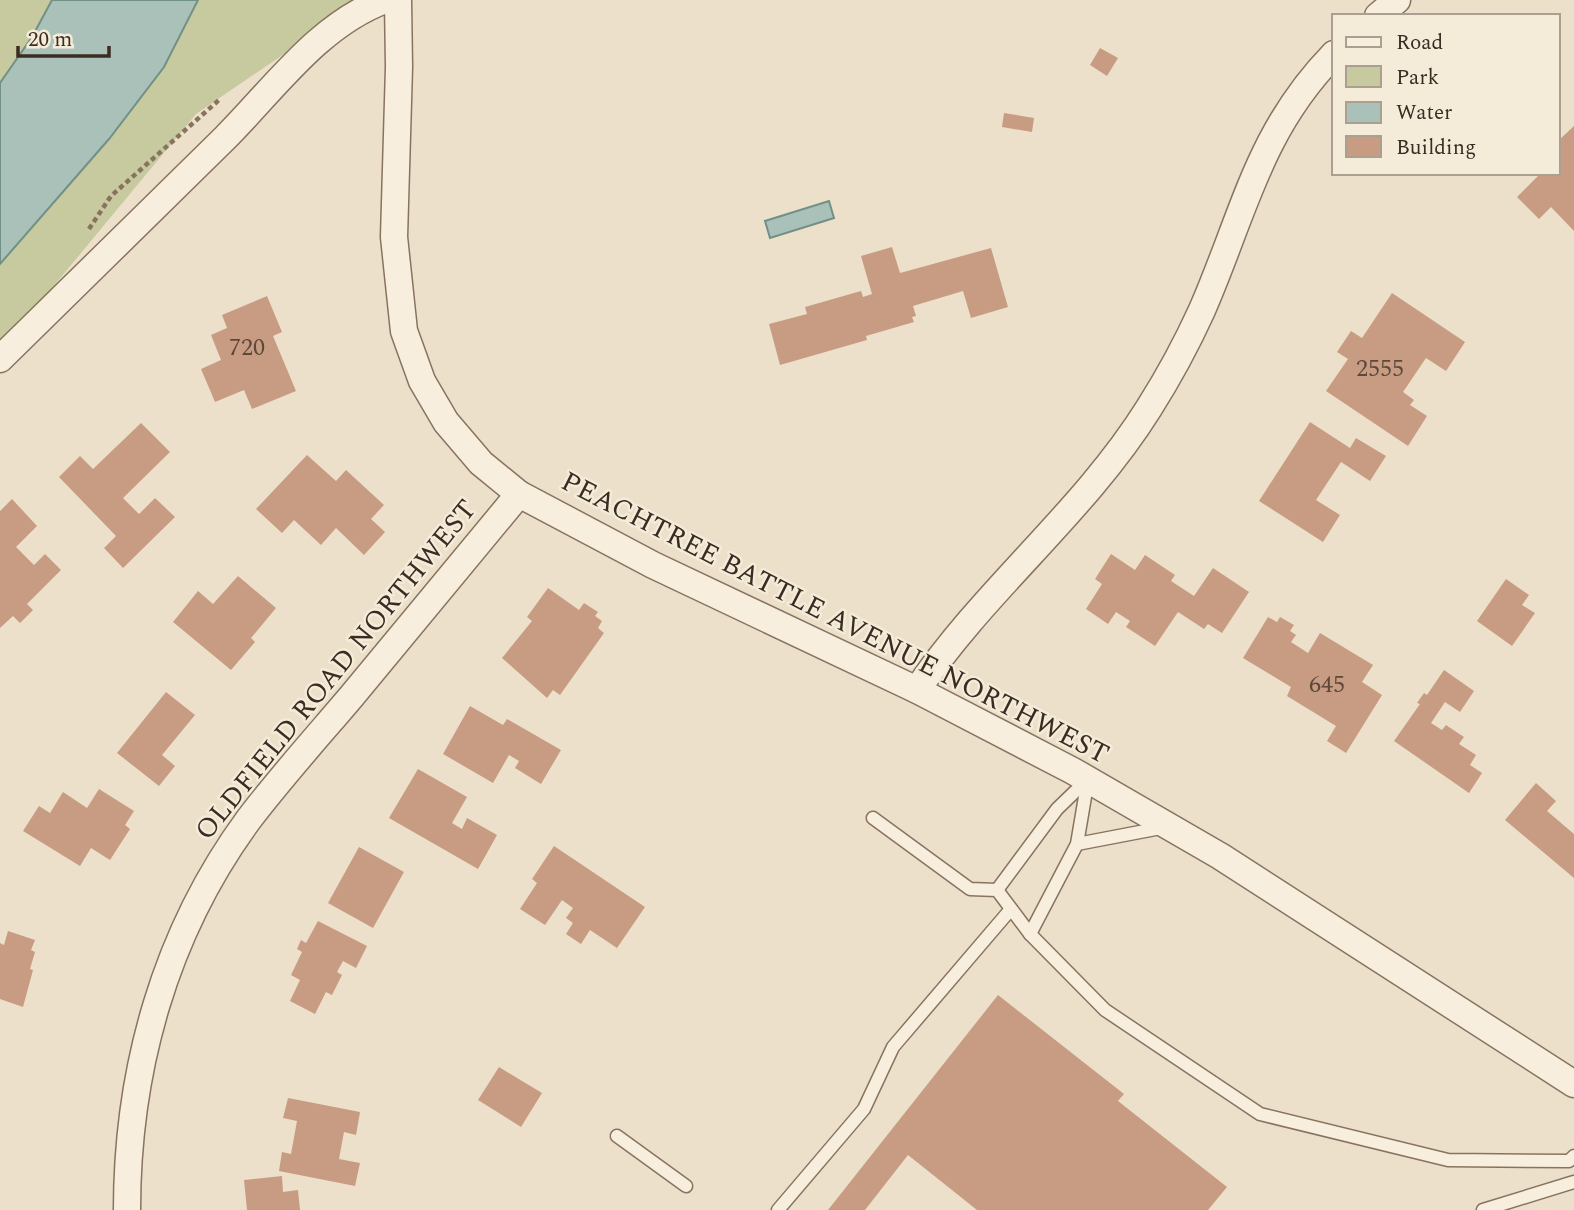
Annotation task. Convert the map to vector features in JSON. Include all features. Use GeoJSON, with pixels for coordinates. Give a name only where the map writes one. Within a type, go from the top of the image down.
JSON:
{"type":"FeatureCollection","features":[{"type":"Feature","properties":{"kind":"street"},"geometry":{"type":"LineString","coordinates":[[0,359],[227,136],[325,35],[359,10],[385,0]]}},
{"type":"Feature","properties":{"kind":"street","name":"PEACHTREE BATTLE AVENUE NORTHWEST"},"geometry":{"type":"LineString","coordinates":[[398,0],[400,67],[394,237],[404,331],[422,381],[446,422],[481,463],[519,494],[653,565],[916,690],[1088,779],[1169,826],[1505,1037],[1574,1084]]}},
{"type":"Feature","properties":{"kind":"street"},"geometry":{"type":"LineString","coordinates":[[1380,14],[1397,0]]}},
{"type":"Feature","properties":{"kind":"street"},"geometry":{"type":"LineString","coordinates":[[916,690],[942,653],[1098,478],[1149,408],[1201,312],[1266,147],[1286,111],[1332,56]]}},
{"type":"Feature","properties":{"kind":"street","name":"OLDFIELD ROAD NORTHWEST"},"geometry":{"type":"LineString","coordinates":[[127,1210],[127,1153],[140,1059],[167,967],[203,891],[249,819],[519,494]]}},
{"type":"Feature","properties":{"kind":"lane"},"geometry":{"type":"LineString","coordinates":[[1030,934],[1077,844],[1088,779]]}},
{"type":"Feature","properties":{"kind":"lane"},"geometry":{"type":"LineString","coordinates":[[997,890],[1057,809],[1088,779]]}},
{"type":"Feature","properties":{"kind":"lane"},"geometry":{"type":"LineString","coordinates":[[873,818],[970,889],[997,890]]}},
{"type":"Feature","properties":{"kind":"lane"},"geometry":{"type":"LineString","coordinates":[[1077,844],[1169,826]]}},
{"type":"Feature","properties":{"kind":"lane"},"geometry":{"type":"LineString","coordinates":[[997,890],[1030,934],[1105,1010],[1259,1114],[1448,1160],[1572,1162]]}},
{"type":"Feature","properties":{"kind":"lane"},"geometry":{"type":"LineString","coordinates":[[778,1210],[864,1109],[893,1047],[1011,909]]}},
{"type":"Feature","properties":{"kind":"lane"},"geometry":{"type":"LineString","coordinates":[[617,1136],[686,1186]]}},
{"type":"Feature","properties":{"kind":"lane"},"geometry":{"type":"LineString","coordinates":[[1483,1210],[1574,1182]]}},
{"type":"Feature","properties":{"kind":"green space"},"geometry":{"type":"Polygon","coordinates":[[[0,0],[363,0],[196,114],[0,351],[0,0]]]}},
{"type":"Feature","properties":{"kind":"water"},"geometry":{"type":"Polygon","coordinates":[[[52,0],[198,0],[164,67],[109,139],[0,264],[0,83],[32,37],[52,0]]]}},
{"type":"Feature","properties":{"kind":"water"},"geometry":{"type":"Polygon","coordinates":[[[829,201],[834,218],[770,238],[765,221],[829,201]]]}},
{"type":"Feature","properties":{"kind":"building"},"geometry":{"type":"Polygon","coordinates":[[[1100,48],[1118,58],[1107,76],[1090,65],[1100,48]]]}},
{"type":"Feature","properties":{"kind":"building"},"geometry":{"type":"Polygon","coordinates":[[[1004,113],[1034,118],[1032,132],[1002,127],[1004,113]]]}},
{"type":"Feature","properties":{"kind":"building"},"geometry":{"type":"Polygon","coordinates":[[[1574,126],[1574,231],[1551,207],[1539,219],[1517,197],[1539,175],[1560,175],[1560,139],[1574,126]]]}},
{"type":"Feature","properties":{"kind":"building"},"geometry":{"type":"Polygon","coordinates":[[[892,247],[900,273],[991,248],[1008,307],[971,318],[963,291],[913,306],[916,316],[912,317],[914,322],[866,336],[867,340],[780,365],[769,324],[807,314],[805,307],[861,291],[863,297],[872,294],[861,256],[892,247]]]}},
{"type":"Feature","properties":{"kind":"building"},"geometry":{"type":"Polygon","coordinates":[[[1392,293],[1465,342],[1446,371],[1426,358],[1403,392],[1414,400],[1410,405],[1427,416],[1408,446],[1326,391],[1348,359],[1337,352],[1351,331],[1362,338],[1392,293]]]}},
{"type":"Feature","properties":{"kind":"building"},"geometry":{"type":"Polygon","coordinates":[[[267,296],[282,332],[273,336],[296,391],[252,409],[244,390],[215,402],[201,369],[221,360],[211,335],[227,328],[222,315],[267,296]]]}},
{"type":"Feature","properties":{"kind":"building"},"geometry":{"type":"Polygon","coordinates":[[[1310,422],[1350,448],[1356,438],[1386,456],[1370,481],[1341,462],[1316,500],[1340,515],[1323,542],[1259,501],[1310,422]]]}},
{"type":"Feature","properties":{"kind":"building"},"geometry":{"type":"Polygon","coordinates":[[[141,423],[170,452],[123,498],[139,514],[155,498],[175,517],[123,568],[104,548],[116,536],[59,477],[80,456],[93,469],[141,423]]]}},
{"type":"Feature","properties":{"kind":"building"},"geometry":{"type":"Polygon","coordinates":[[[307,455],[336,481],[346,470],[384,505],[371,519],[385,532],[364,555],[336,528],[321,545],[294,520],[282,533],[256,509],[307,455]]]}},
{"type":"Feature","properties":{"kind":"building"},"geometry":{"type":"Polygon","coordinates":[[[12,499],[37,526],[16,547],[34,565],[45,554],[61,570],[27,604],[33,610],[20,623],[13,616],[0,628],[0,511],[12,499]]]}},
{"type":"Feature","properties":{"kind":"building"},"geometry":{"type":"Polygon","coordinates":[[[1111,554],[1135,570],[1145,555],[1175,575],[1171,581],[1194,596],[1213,568],[1249,592],[1222,633],[1208,624],[1204,629],[1178,612],[1155,646],[1126,627],[1130,621],[1116,612],[1108,624],[1086,609],[1102,584],[1095,579],[1111,554]]]}},
{"type":"Feature","properties":{"kind":"building"},"geometry":{"type":"Polygon","coordinates":[[[238,576],[276,608],[251,638],[255,642],[231,670],[173,622],[198,591],[213,604],[238,576]]]}},
{"type":"Feature","properties":{"kind":"building"},"geometry":{"type":"Polygon","coordinates":[[[1506,579],[1529,595],[1522,605],[1535,613],[1512,646],[1477,621],[1506,579]]]}},
{"type":"Feature","properties":{"kind":"building"},"geometry":{"type":"Polygon","coordinates":[[[548,588],[579,610],[584,603],[598,612],[595,616],[602,621],[598,628],[604,633],[560,695],[553,690],[547,698],[502,658],[532,621],[527,617],[548,588]]]}},
{"type":"Feature","properties":{"kind":"building"},"geometry":{"type":"Polygon","coordinates":[[[1268,617],[1277,622],[1280,617],[1294,625],[1290,631],[1296,635],[1291,642],[1308,653],[1320,633],[1373,665],[1362,682],[1382,695],[1346,753],[1327,741],[1336,726],[1287,696],[1291,687],[1243,658],[1268,617]]]}},
{"type":"Feature","properties":{"kind":"building"},"geometry":{"type":"Polygon","coordinates":[[[1444,670],[1474,691],[1460,712],[1445,702],[1431,723],[1442,730],[1446,725],[1464,737],[1459,744],[1476,755],[1470,765],[1482,773],[1469,793],[1394,741],[1420,704],[1417,703],[1424,693],[1427,695],[1444,670]]]}},
{"type":"Feature","properties":{"kind":"building"},"geometry":{"type":"Polygon","coordinates":[[[166,692],[195,715],[162,755],[175,766],[159,786],[117,753],[166,692]]]}},
{"type":"Feature","properties":{"kind":"building"},"geometry":{"type":"Polygon","coordinates":[[[470,706],[503,725],[507,719],[561,750],[541,784],[515,768],[519,761],[509,755],[493,783],[443,754],[470,706]]]}},
{"type":"Feature","properties":{"kind":"building"},"geometry":{"type":"Polygon","coordinates":[[[418,769],[467,797],[452,823],[462,829],[467,818],[497,835],[478,869],[389,818],[418,769]]]}},
{"type":"Feature","properties":{"kind":"building"},"geometry":{"type":"Polygon","coordinates":[[[1536,783],[1556,801],[1547,811],[1574,834],[1574,878],[1505,820],[1536,783]]]}},
{"type":"Feature","properties":{"kind":"building"},"geometry":{"type":"Polygon","coordinates":[[[99,789],[134,811],[125,825],[130,829],[110,860],[91,848],[80,866],[23,831],[39,806],[50,813],[63,792],[87,808],[99,789]]]}},
{"type":"Feature","properties":{"kind":"building"},"geometry":{"type":"Polygon","coordinates":[[[554,846],[645,907],[617,948],[590,930],[581,944],[566,934],[573,923],[566,918],[573,908],[562,900],[545,925],[520,909],[537,883],[532,879],[554,846]]]}},
{"type":"Feature","properties":{"kind":"building"},"geometry":{"type":"Polygon","coordinates":[[[359,847],[404,872],[373,928],[328,903],[359,847]]]}},
{"type":"Feature","properties":{"kind":"building"},"geometry":{"type":"Polygon","coordinates":[[[318,921],[367,946],[356,968],[343,961],[337,972],[342,975],[332,995],[326,992],[315,1014],[290,1001],[300,980],[291,975],[302,952],[297,949],[301,940],[306,943],[318,921]]]}},
{"type":"Feature","properties":{"kind":"building"},"geometry":{"type":"Polygon","coordinates":[[[8,931],[35,940],[31,950],[35,952],[30,969],[33,970],[23,1007],[0,999],[0,943],[4,945],[8,931]]]}},
{"type":"Feature","properties":{"kind":"building"},"geometry":{"type":"Polygon","coordinates":[[[998,995],[1124,1094],[1118,1101],[1227,1187],[1208,1210],[977,1210],[908,1155],[865,1210],[828,1210],[998,995]]]}},
{"type":"Feature","properties":{"kind":"building"},"geometry":{"type":"Polygon","coordinates":[[[499,1067],[542,1093],[521,1127],[478,1100],[499,1067]]]}},
{"type":"Feature","properties":{"kind":"building"},"geometry":{"type":"Polygon","coordinates":[[[288,1098],[360,1112],[356,1135],[344,1132],[339,1159],[360,1163],[355,1186],[279,1171],[282,1152],[291,1154],[297,1121],[283,1118],[288,1098]]]}},
{"type":"Feature","properties":{"kind":"building"},"geometry":{"type":"Polygon","coordinates":[[[282,1176],[283,1192],[298,1190],[300,1210],[247,1210],[244,1180],[282,1176]]]}}]}
